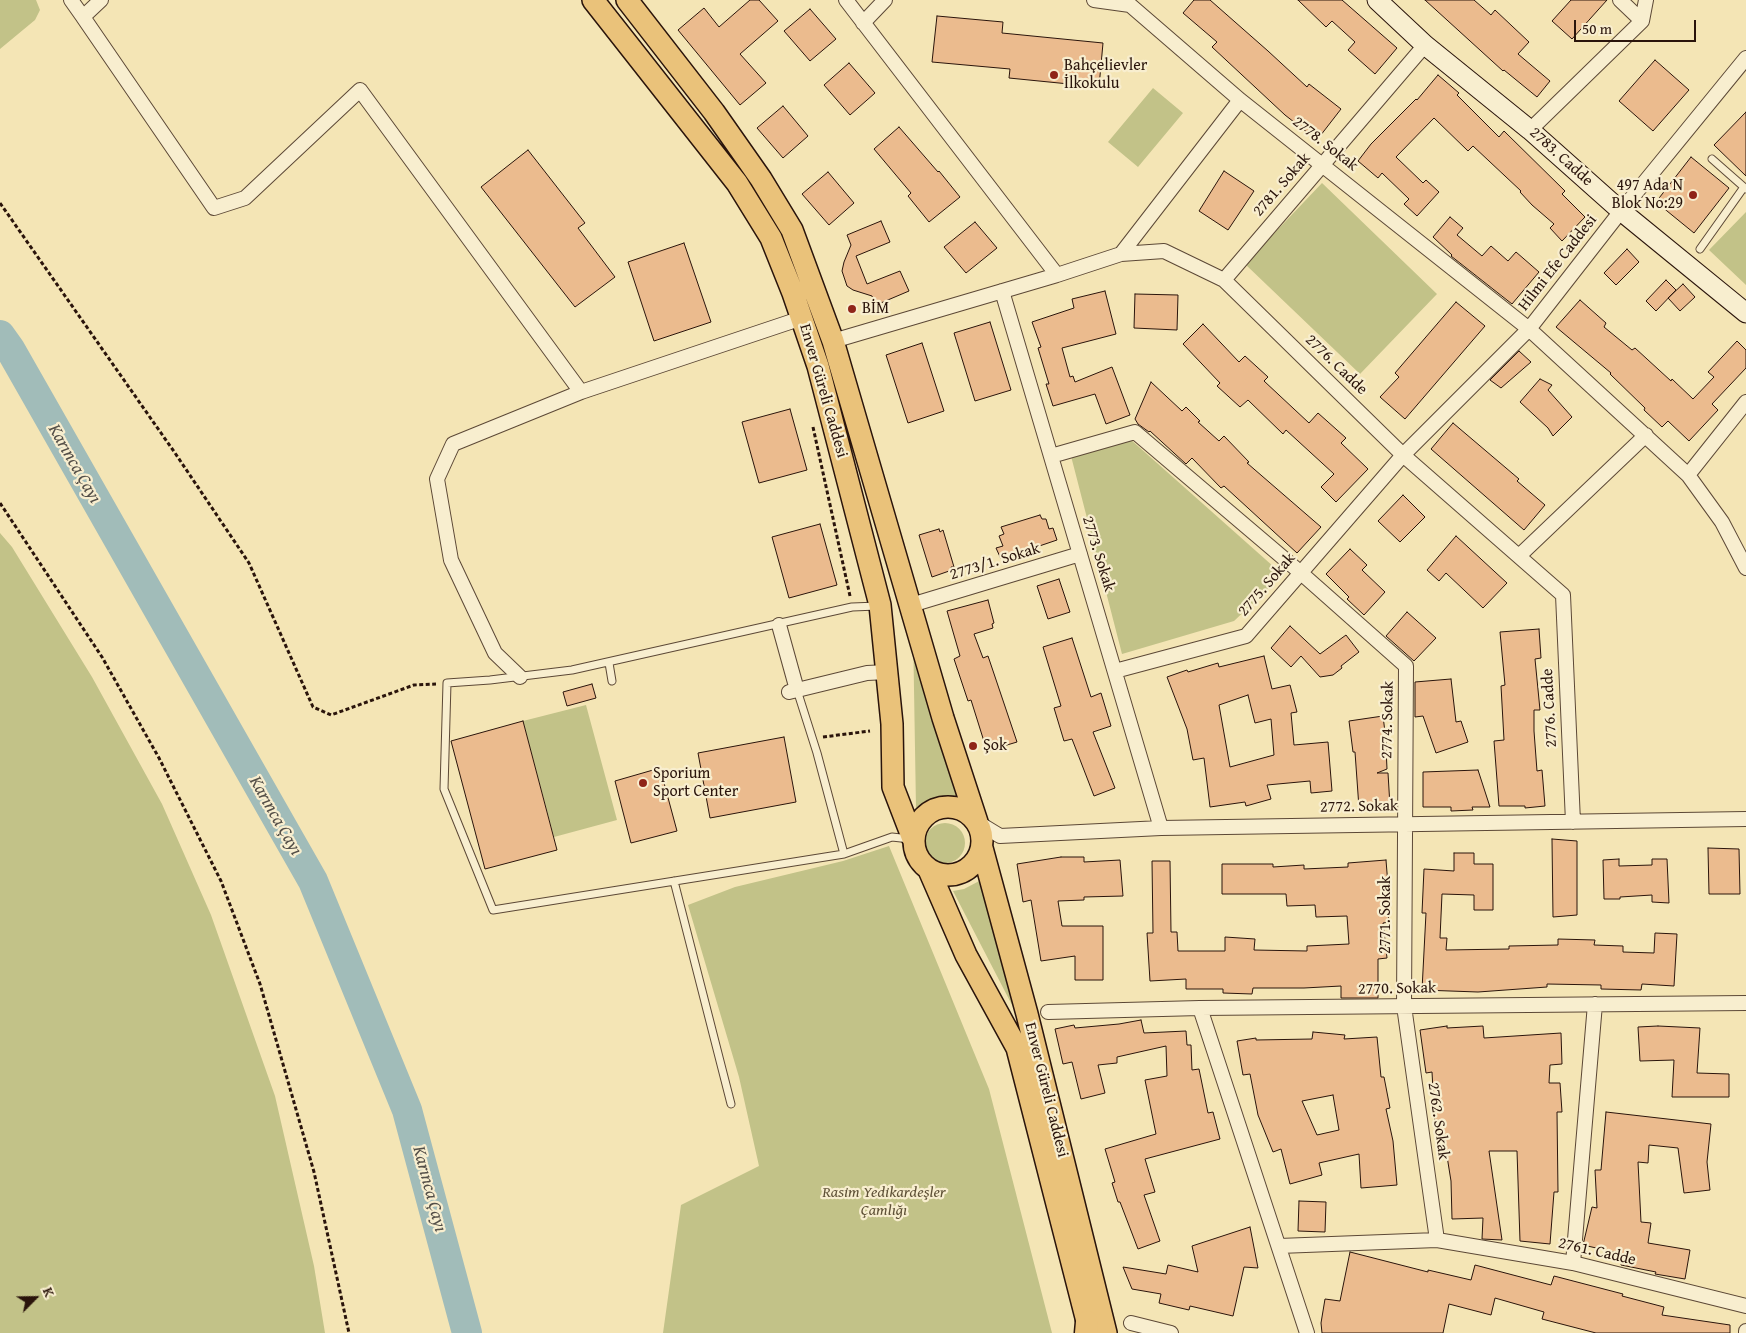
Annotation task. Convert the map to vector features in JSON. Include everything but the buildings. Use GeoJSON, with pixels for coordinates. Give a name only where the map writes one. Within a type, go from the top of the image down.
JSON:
{"type":"FeatureCollection","features":[{"type":"Feature","properties":{"kind":"main road","name":"Enver Güreli Caddesi"},"geometry":{"type":"LineString","coordinates":[[593,0],[737,183],[771,238],[802,318],[818,366],[880,606],[892,724],[893,787],[913,839]]}},
{"type":"Feature","properties":{"kind":"main road","name":"2783. Cadde"},"geometry":{"type":"LineString","coordinates":[[1377,0],[1425,46],[1530,130],[1621,210],[1746,313]]}},
{"type":"Feature","properties":{"kind":"main road","name":"Enver Güreli Caddesi"},"geometry":{"type":"LineString","coordinates":[[635,3],[761,179],[792,230],[833,341],[943,718],[977,822]]}},
{"type":"Feature","properties":{"kind":"main road"},"geometry":{"type":"LineString","coordinates":[[950,806],[960,808],[970,814],[977,822],[982,848],[978,858],[971,867],[961,873],[945,875],[929,870],[917,857],[913,839],[915,828],[929,812],[939,807],[950,806]]}},
{"type":"Feature","properties":{"kind":"main road","name":"Enver Güreli Caddesi"},"geometry":{"type":"LineString","coordinates":[[982,848],[1027,1014],[1092,1330]]}},
{"type":"Feature","properties":{"kind":"main road","name":"Enver Güreli Caddesi"},"geometry":{"type":"LineString","coordinates":[[929,870],[966,955],[1016,1048],[1092,1330]]}},
{"type":"Feature","properties":{"kind":"street"},"geometry":{"type":"LineString","coordinates":[[71,0],[214,208],[245,198],[360,90],[581,392]]}},
{"type":"Feature","properties":{"kind":"street"},"geometry":{"type":"LineString","coordinates":[[83,17],[101,0]]}},
{"type":"Feature","properties":{"kind":"street"},"geometry":{"type":"LineString","coordinates":[[846,0],[1057,275]]}},
{"type":"Feature","properties":{"kind":"street"},"geometry":{"type":"LineString","coordinates":[[863,23],[885,0]]}},
{"type":"Feature","properties":{"kind":"street","name":"2778. Sokak"},"geometry":{"type":"LineString","coordinates":[[1094,0],[1131,3],[1240,100],[1529,329],[1688,475],[1722,522],[1746,568]]}},
{"type":"Feature","properties":{"kind":"street"},"geometry":{"type":"LineString","coordinates":[[1620,0],[1642,21]]}},
{"type":"Feature","properties":{"kind":"street"},"geometry":{"type":"LineString","coordinates":[[1530,130],[1642,21],[1646,0]]}},
{"type":"Feature","properties":{"kind":"street","name":"2781. Sokak"},"geometry":{"type":"LineString","coordinates":[[1224,280],[1425,46]]}},
{"type":"Feature","properties":{"kind":"street","name":"Hilmi Efe Caddesi"},"geometry":{"type":"LineString","coordinates":[[1403,455],[1529,329],[1621,210],[1746,58]]}},
{"type":"Feature","properties":{"kind":"street"},"geometry":{"type":"LineString","coordinates":[[1121,254],[1240,100]]}},
{"type":"Feature","properties":{"kind":"street","name":"2776. Cadde"},"geometry":{"type":"LineString","coordinates":[[833,341],[1057,275],[1121,254],[1164,251],[1224,280],[1403,455],[1563,594],[1573,822]]}},
{"type":"Feature","properties":{"kind":"street","name":"2773. Sokak"},"geometry":{"type":"LineString","coordinates":[[1002,291],[1161,828]]}},
{"type":"Feature","properties":{"kind":"street"},"geometry":{"type":"LineString","coordinates":[[520,677],[495,653],[451,560],[437,479],[453,444],[581,392],[802,318]]}},
{"type":"Feature","properties":{"kind":"street"},"geometry":{"type":"LineString","coordinates":[[1688,475],[1746,402]]}},
{"type":"Feature","properties":{"kind":"street","name":"2774. Sokak"},"geometry":{"type":"LineString","coordinates":[[1051,456],[1135,432],[1301,573],[1406,666],[1404,824]]}},
{"type":"Feature","properties":{"kind":"street"},"geometry":{"type":"LineString","coordinates":[[1519,556],[1646,435]]}},
{"type":"Feature","properties":{"kind":"street","name":"2775. Sokak"},"geometry":{"type":"LineString","coordinates":[[1115,671],[1246,636],[1403,455]]}},
{"type":"Feature","properties":{"kind":"street","name":"2773/1. Sokak"},"geometry":{"type":"LineString","coordinates":[[921,602],[1080,554]]}},
{"type":"Feature","properties":{"kind":"street"},"geometry":{"type":"LineString","coordinates":[[779,625],[793,691],[867,674],[887,672]]}},
{"type":"Feature","properties":{"kind":"street","name":"2772. Sokak"},"geometry":{"type":"LineString","coordinates":[[1000,836],[1161,828],[1746,819]]}},
{"type":"Feature","properties":{"kind":"street"},"geometry":{"type":"LineString","coordinates":[[977,822],[1000,836],[982,848]]}},
{"type":"Feature","properties":{"kind":"street","name":"2771. Sokak"},"geometry":{"type":"LineString","coordinates":[[1404,824],[1404,1006]]}},
{"type":"Feature","properties":{"kind":"street","name":"2770. Sokak"},"geometry":{"type":"LineString","coordinates":[[1048,1012],[1200,1008],[1746,1003]]}},
{"type":"Feature","properties":{"kind":"street"},"geometry":{"type":"LineString","coordinates":[[1573,1263],[1596,1004]]}},
{"type":"Feature","properties":{"kind":"street","name":"2762. Sokak"},"geometry":{"type":"LineString","coordinates":[[1404,1006],[1437,1240]]}},
{"type":"Feature","properties":{"kind":"street"},"geometry":{"type":"LineString","coordinates":[[1200,1008],[1307,1333]]}},
{"type":"Feature","properties":{"kind":"street","name":"2761. Cadde"},"geometry":{"type":"LineString","coordinates":[[1279,1246],[1437,1240],[1573,1263],[1746,1306]]}},
{"type":"Feature","properties":{"kind":"street"},"geometry":{"type":"LineString","coordinates":[[1131,1323],[1171,1333]]}},
{"type":"Feature","properties":{"kind":"lane"},"geometry":{"type":"LineString","coordinates":[[1700,250],[1745,188],[1712,159]]}},
{"type":"Feature","properties":{"kind":"lane"},"geometry":{"type":"LineString","coordinates":[[880,606],[852,607],[779,625],[572,670],[520,677],[447,683],[444,788],[493,910],[844,854],[892,837],[913,839]]}},
{"type":"Feature","properties":{"kind":"lane"},"geometry":{"type":"LineString","coordinates":[[609,663],[612,681]]}},
{"type":"Feature","properties":{"kind":"lane"},"geometry":{"type":"LineString","coordinates":[[793,691],[812,738],[844,854]]}},
{"type":"Feature","properties":{"kind":"lane"},"geometry":{"type":"LineString","coordinates":[[674,881],[731,1104]]}},
{"type":"Feature","properties":{"kind":"path"},"geometry":{"type":"LineString","coordinates":[[0,203],[175,453],[249,564],[313,707],[331,715],[414,686],[447,683]]}},
{"type":"Feature","properties":{"kind":"path"},"geometry":{"type":"LineString","coordinates":[[813,426],[852,607]]}},
{"type":"Feature","properties":{"kind":"path"},"geometry":{"type":"LineString","coordinates":[[0,503],[102,657],[159,758],[222,881],[260,984],[314,1172],[349,1333]]}},
{"type":"Feature","properties":{"kind":"path"},"geometry":{"type":"LineString","coordinates":[[812,738],[870,731]]}},
{"type":"Feature","properties":{"kind":"green space"},"geometry":{"type":"Polygon","coordinates":[[[0,0],[36,0],[40,10],[35,20],[0,49],[0,0]]]}},
{"type":"Feature","properties":{"kind":"green space"},"geometry":{"type":"Polygon","coordinates":[[[1153,88],[1183,113],[1138,167],[1108,142],[1153,88]]]}},
{"type":"Feature","properties":{"kind":"green space"},"geometry":{"type":"Polygon","coordinates":[[[1322,183],[1437,294],[1360,374],[1245,264],[1322,183]]]}},
{"type":"Feature","properties":{"kind":"green space"},"geometry":{"type":"Polygon","coordinates":[[[1746,212],[1746,285],[1709,250],[1746,212]]]}},
{"type":"Feature","properties":{"kind":"green space"},"geometry":{"type":"Polygon","coordinates":[[[1130,439],[1283,575],[1234,621],[1122,654],[1071,456],[1130,439]]]}},
{"type":"Feature","properties":{"kind":"green space"},"geometry":{"type":"Polygon","coordinates":[[[0,533],[12,547],[92,677],[162,804],[211,915],[275,1096],[314,1266],[325,1333],[0,1333],[0,533]]]}},
{"type":"Feature","properties":{"kind":"green space"},"geometry":{"type":"Polygon","coordinates":[[[913,629],[959,799],[934,798],[916,808],[913,629]]]}},
{"type":"Feature","properties":{"kind":"green space"},"geometry":{"type":"Polygon","coordinates":[[[586,705],[617,820],[554,837],[523,721],[586,705]]]}},
{"type":"Feature","properties":{"kind":"green space"},"geometry":{"type":"Polygon","coordinates":[[[949,823],[956,826],[962,832],[965,843],[964,851],[956,860],[949,863],[941,863],[934,860],[926,851],[925,839],[928,832],[937,824],[949,823]]]}},
{"type":"Feature","properties":{"kind":"green space","name":"Rasim Yedikardeşler Çamlığı"},"geometry":{"type":"Polygon","coordinates":[[[889,846],[989,1089],[1052,1333],[663,1333],[681,1205],[759,1166],[739,1077],[688,905],[735,887],[843,861],[889,846]]]}},
{"type":"Feature","properties":{"kind":"green space"},"geometry":{"type":"Polygon","coordinates":[[[985,878],[1027,1034],[953,891],[964,889],[985,878]]]}},
{"type":"Feature","properties":{"kind":"waterway","name":"Karınca Çayı"},"geometry":{"type":"LineString","coordinates":[[0,335],[10,349],[313,881],[407,1110],[467,1333]]}},
{"type":"Feature","properties":{"kind":"place","name":"Bahçelievler İlkokulu"},"geometry":{"type":"Point","coordinates":[1054,75]}},
{"type":"Feature","properties":{"kind":"place","name":"497 Ada N Blok No:29"},"geometry":{"type":"Point","coordinates":[1693,195]}},
{"type":"Feature","properties":{"kind":"place","name":"BİM"},"geometry":{"type":"Point","coordinates":[852,309]}},
{"type":"Feature","properties":{"kind":"place","name":"Şok"},"geometry":{"type":"Point","coordinates":[973,746]}},
{"type":"Feature","properties":{"kind":"place","name":"Sporium Sport Center"},"geometry":{"type":"Point","coordinates":[643,783]}}]}
